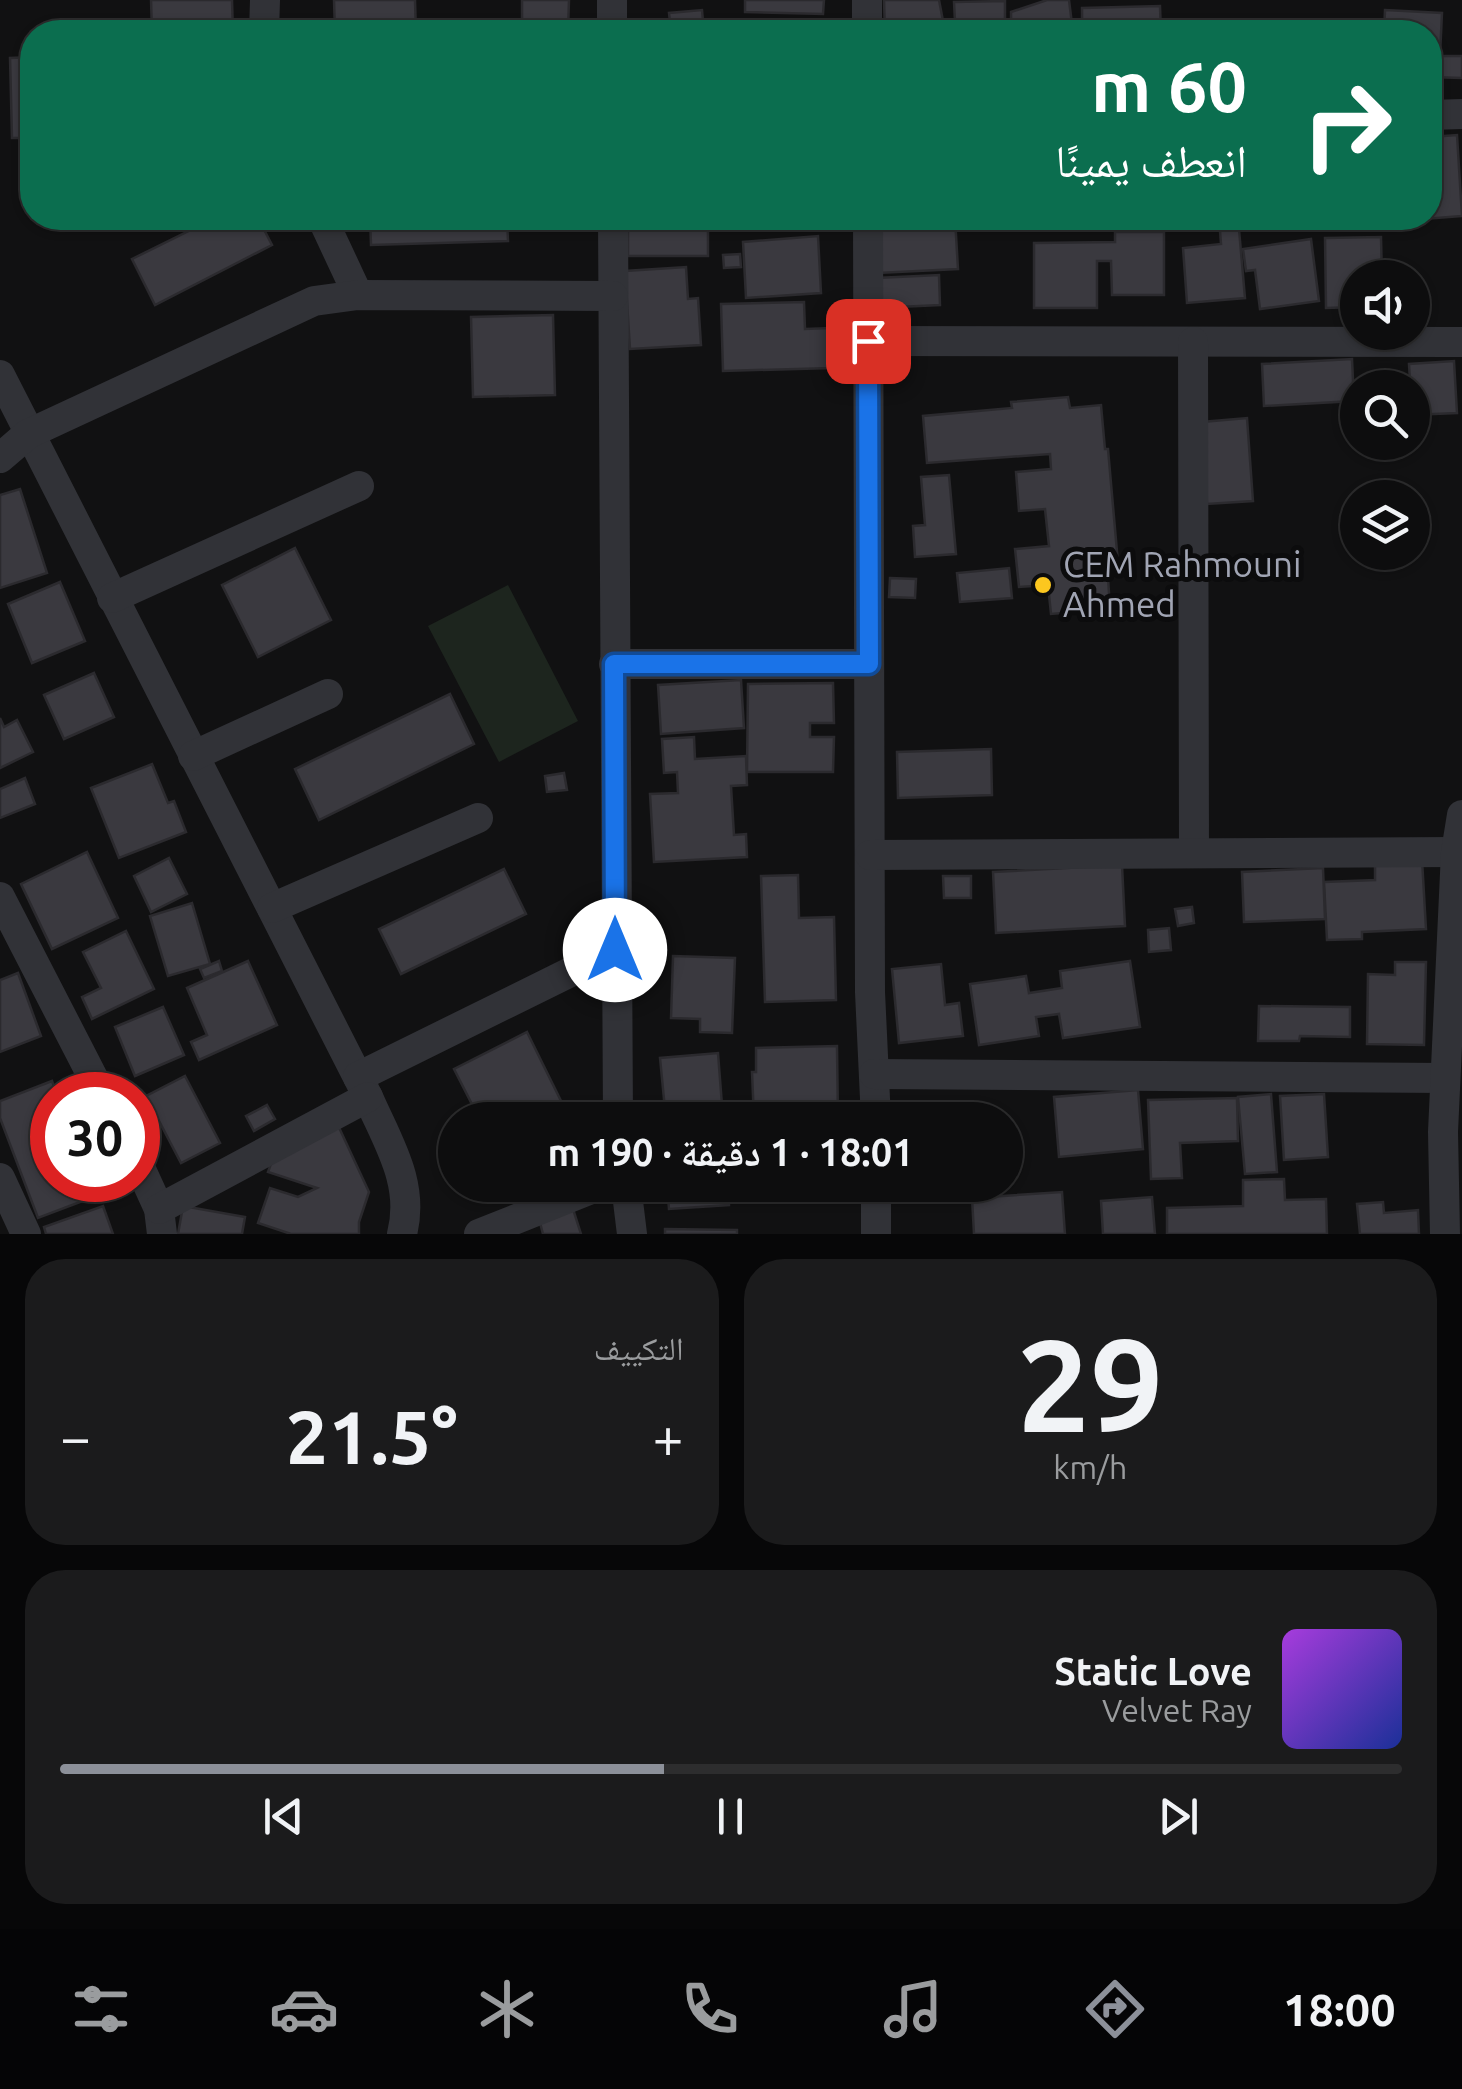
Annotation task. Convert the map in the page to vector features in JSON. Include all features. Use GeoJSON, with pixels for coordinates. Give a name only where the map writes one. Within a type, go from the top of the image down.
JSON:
{"type":"FeatureCollection","features":[{"type":"Feature","properties":{"kind":"street"},"geometry":{"type":"LineString","coordinates":[[328,230],[358,295]]}},
{"type":"Feature","properties":{"kind":"street"},"geometry":{"type":"LineString","coordinates":[[613,230],[618,1102]]}},
{"type":"Feature","properties":{"kind":"street"},"geometry":{"type":"LineString","coordinates":[[868,230],[870,855],[875,1102]]}},
{"type":"Feature","properties":{"kind":"street"},"geometry":{"type":"LineString","coordinates":[[0,458],[28,434],[314,301],[358,295],[613,296]]}},
{"type":"Feature","properties":{"kind":"street"},"geometry":{"type":"LineString","coordinates":[[868,341],[1462,342]]}},
{"type":"Feature","properties":{"kind":"street"},"geometry":{"type":"LineString","coordinates":[[1193,342],[1194,854]]}},
{"type":"Feature","properties":{"kind":"street"},"geometry":{"type":"LineString","coordinates":[[0,376],[363,1087],[408,1196],[402,1234]]}},
{"type":"Feature","properties":{"kind":"street"},"geometry":{"type":"LineString","coordinates":[[112,598],[360,486]]}},
{"type":"Feature","properties":{"kind":"street"},"geometry":{"type":"LineString","coordinates":[[614,664],[869,664]]}},
{"type":"Feature","properties":{"kind":"street"},"geometry":{"type":"LineString","coordinates":[[193,756],[328,694]]}},
{"type":"Feature","properties":{"kind":"street"},"geometry":{"type":"LineString","coordinates":[[1444,1234],[1445,1078],[1457,925],[1456,852],[1462,815]]}},
{"type":"Feature","properties":{"kind":"street"},"geometry":{"type":"LineString","coordinates":[[272,908],[478,818]]}},
{"type":"Feature","properties":{"kind":"street"},"geometry":{"type":"LineString","coordinates":[[870,855],[1456,852]]}},
{"type":"Feature","properties":{"kind":"street"},"geometry":{"type":"LineString","coordinates":[[0,897],[90,1072]]}},
{"type":"Feature","properties":{"kind":"street"},"geometry":{"type":"LineString","coordinates":[[160,1221],[363,1087],[615,950]]}},
{"type":"Feature","properties":{"kind":"street"},"geometry":{"type":"LineString","coordinates":[[874,1074],[1445,1078]]}},
{"type":"Feature","properties":{"kind":"street"},"geometry":{"type":"LineString","coordinates":[[0,1178],[26,1234]]}},
{"type":"Feature","properties":{"kind":"street"},"geometry":{"type":"LineString","coordinates":[[479,1234],[559,1202]]}},
{"type":"Feature","properties":{"kind":"street"},"geometry":{"type":"LineString","coordinates":[[628,1202],[632,1234]]}},
{"type":"Feature","properties":{"kind":"street"},"geometry":{"type":"LineString","coordinates":[[876,1202],[876,1234]]}},
{"type":"Feature","properties":{"kind":"shaded area"},"geometry":{"type":"Polygon","coordinates":[[[508,585],[578,721],[499,762],[428,626],[508,585]]]}},
{"type":"Feature","properties":{"kind":"building"},"geometry":{"type":"Polygon","coordinates":[[[151,0],[232,0],[233,20],[152,20],[151,0]]]}},
{"type":"Feature","properties":{"kind":"building"},"geometry":{"type":"Polygon","coordinates":[[[334,0],[415,0],[416,20],[335,20],[334,0]]]}},
{"type":"Feature","properties":{"kind":"building"},"geometry":{"type":"Polygon","coordinates":[[[522,0],[569,0],[568,20],[522,20],[522,0]]]}},
{"type":"Feature","properties":{"kind":"building"},"geometry":{"type":"Polygon","coordinates":[[[745,0],[824,0],[823,14],[745,12],[745,0]]]}},
{"type":"Feature","properties":{"kind":"building"},"geometry":{"type":"Polygon","coordinates":[[[884,0],[939,0],[943,20],[885,20],[884,0]]]}},
{"type":"Feature","properties":{"kind":"building"},"geometry":{"type":"Polygon","coordinates":[[[1047,0],[1069,0],[1072,20],[1011,20],[1011,12],[1047,0]]]}},
{"type":"Feature","properties":{"kind":"building"},"geometry":{"type":"Polygon","coordinates":[[[1005,1],[1005,20],[955,20],[954,2],[1005,1]]]}},
{"type":"Feature","properties":{"kind":"building"},"geometry":{"type":"Polygon","coordinates":[[[1160,6],[1161,20],[1082,20],[1082,8],[1160,6]]]}},
{"type":"Feature","properties":{"kind":"building"},"geometry":{"type":"Polygon","coordinates":[[[702,10],[703,20],[670,20],[669,13],[702,10]]]}},
{"type":"Feature","properties":{"kind":"building"},"geometry":{"type":"Polygon","coordinates":[[[1385,10],[1442,13],[1442,20],[1385,20],[1385,10]]]}},
{"type":"Feature","properties":{"kind":"building"},"geometry":{"type":"Polygon","coordinates":[[[1442,56],[1462,56],[1462,78],[1442,77],[1442,56]]]}},
{"type":"Feature","properties":{"kind":"building"},"geometry":{"type":"Polygon","coordinates":[[[10,58],[20,58],[20,138],[12,138],[10,58]]]}},
{"type":"Feature","properties":{"kind":"building"},"geometry":{"type":"Polygon","coordinates":[[[1457,135],[1462,216],[1442,218],[1442,136],[1457,135]]]}},
{"type":"Feature","properties":{"kind":"building"},"geometry":{"type":"Polygon","coordinates":[[[191,230],[264,230],[272,245],[155,305],[132,259],[191,230]]]}},
{"type":"Feature","properties":{"kind":"building"},"geometry":{"type":"Polygon","coordinates":[[[370,230],[508,230],[508,241],[371,245],[370,230]]]}},
{"type":"Feature","properties":{"kind":"building"},"geometry":{"type":"Polygon","coordinates":[[[628,230],[708,230],[708,256],[628,256],[628,230]]]}},
{"type":"Feature","properties":{"kind":"building"},"geometry":{"type":"Polygon","coordinates":[[[875,230],[956,230],[958,269],[878,273],[875,230]]]}},
{"type":"Feature","properties":{"kind":"building"},"geometry":{"type":"Polygon","coordinates":[[[1239,230],[1245,298],[1187,303],[1183,248],[1221,244],[1220,231],[1239,230]]]}},
{"type":"Feature","properties":{"kind":"building"},"geometry":{"type":"Polygon","coordinates":[[[1115,232],[1164,232],[1164,295],[1112,295],[1111,261],[1097,261],[1097,308],[1034,308],[1034,243],[1115,242],[1115,232]]]}},
{"type":"Feature","properties":{"kind":"building"},"geometry":{"type":"Polygon","coordinates":[[[818,236],[821,293],[746,298],[743,242],[818,236]]]}},
{"type":"Feature","properties":{"kind":"building"},"geometry":{"type":"Polygon","coordinates":[[[1381,237],[1382,260],[1340,260],[1340,308],[1326,308],[1325,238],[1381,237]]]}},
{"type":"Feature","properties":{"kind":"building"},"geometry":{"type":"Polygon","coordinates":[[[1311,239],[1319,301],[1260,309],[1255,270],[1246,271],[1243,249],[1311,239]]]}},
{"type":"Feature","properties":{"kind":"building"},"geometry":{"type":"Polygon","coordinates":[[[740,254],[741,267],[724,268],[723,255],[740,254]]]}},
{"type":"Feature","properties":{"kind":"building"},"geometry":{"type":"Polygon","coordinates":[[[686,267],[688,299],[698,298],[701,345],[630,349],[625,271],[686,267]]]}},
{"type":"Feature","properties":{"kind":"building"},"geometry":{"type":"Polygon","coordinates":[[[939,275],[940,305],[878,308],[876,278],[939,275]]]}},
{"type":"Feature","properties":{"kind":"building"},"geometry":{"type":"Polygon","coordinates":[[[804,302],[805,329],[831,328],[832,368],[723,371],[721,304],[804,302]]]}},
{"type":"Feature","properties":{"kind":"building"},"geometry":{"type":"Polygon","coordinates":[[[553,315],[555,395],[473,397],[471,317],[553,315]]]}},
{"type":"Feature","properties":{"kind":"building"},"geometry":{"type":"Polygon","coordinates":[[[1352,359],[1353,370],[1340,370],[1340,402],[1264,406],[1262,364],[1352,359]]]}},
{"type":"Feature","properties":{"kind":"building"},"geometry":{"type":"Polygon","coordinates":[[[1454,361],[1457,413],[1430,414],[1430,370],[1409,370],[1409,364],[1454,361]]]}},
{"type":"Feature","properties":{"kind":"building"},"geometry":{"type":"Polygon","coordinates":[[[1068,397],[1070,408],[1101,405],[1118,563],[1087,566],[1089,579],[1108,577],[1110,609],[1051,614],[1048,585],[1019,587],[1015,549],[1049,546],[1045,509],[1019,511],[1016,472],[1051,469],[1050,454],[927,463],[923,416],[1012,408],[1011,402],[1068,397]]]}},
{"type":"Feature","properties":{"kind":"building"},"geometry":{"type":"Polygon","coordinates":[[[1247,418],[1253,501],[1207,504],[1202,422],[1247,418]]]}},
{"type":"Feature","properties":{"kind":"building"},"geometry":{"type":"Polygon","coordinates":[[[949,475],[956,554],[915,557],[913,526],[925,525],[921,477],[949,475]]]}},
{"type":"Feature","properties":{"kind":"building"},"geometry":{"type":"Polygon","coordinates":[[[20,489],[47,573],[0,588],[0,495],[20,489]]]}},
{"type":"Feature","properties":{"kind":"building"},"geometry":{"type":"Polygon","coordinates":[[[295,548],[331,620],[258,657],[222,585],[295,548]]]}},
{"type":"Feature","properties":{"kind":"building"},"geometry":{"type":"Polygon","coordinates":[[[1009,568],[1012,598],[960,602],[957,573],[1009,568]]]}},
{"type":"Feature","properties":{"kind":"building"},"geometry":{"type":"Polygon","coordinates":[[[890,578],[916,579],[915,598],[889,597],[890,578]]]}},
{"type":"Feature","properties":{"kind":"building"},"geometry":{"type":"Polygon","coordinates":[[[60,582],[85,641],[32,663],[8,604],[60,582]]]}},
{"type":"Feature","properties":{"kind":"building"},"geometry":{"type":"Polygon","coordinates":[[[94,673],[114,717],[64,739],[44,695],[94,673]]]}},
{"type":"Feature","properties":{"kind":"building"},"geometry":{"type":"Polygon","coordinates":[[[741,680],[744,728],[661,734],[658,685],[741,680]]]}},
{"type":"Feature","properties":{"kind":"building"},"geometry":{"type":"Polygon","coordinates":[[[833,683],[834,723],[810,723],[810,737],[834,737],[833,772],[747,772],[748,684],[833,683]]]}},
{"type":"Feature","properties":{"kind":"building"},"geometry":{"type":"Polygon","coordinates":[[[450,694],[474,744],[319,820],[295,769],[450,694]]]}},
{"type":"Feature","properties":{"kind":"building"},"geometry":{"type":"Polygon","coordinates":[[[0,718],[4,727],[17,720],[33,752],[0,768],[0,718]]]}},
{"type":"Feature","properties":{"kind":"building"},"geometry":{"type":"Polygon","coordinates":[[[694,737],[695,759],[746,756],[747,785],[731,786],[734,835],[746,834],[747,857],[654,862],[650,794],[678,793],[677,772],[664,773],[662,739],[694,737]]]}},
{"type":"Feature","properties":{"kind":"building"},"geometry":{"type":"Polygon","coordinates":[[[991,749],[992,795],[898,798],[897,752],[991,749]]]}},
{"type":"Feature","properties":{"kind":"building"},"geometry":{"type":"Polygon","coordinates":[[[152,764],[168,803],[174,801],[186,832],[119,858],[91,788],[152,764]]]}},
{"type":"Feature","properties":{"kind":"building"},"geometry":{"type":"Polygon","coordinates":[[[564,773],[567,790],[547,792],[545,776],[564,773]]]}},
{"type":"Feature","properties":{"kind":"building"},"geometry":{"type":"Polygon","coordinates":[[[25,778],[35,804],[0,818],[0,789],[25,778]]]}},
{"type":"Feature","properties":{"kind":"building"},"geometry":{"type":"Polygon","coordinates":[[[87,852],[118,918],[52,949],[21,884],[87,852]]]}},
{"type":"Feature","properties":{"kind":"building"},"geometry":{"type":"Polygon","coordinates":[[[169,858],[187,894],[151,912],[134,876],[169,858]]]}},
{"type":"Feature","properties":{"kind":"building"},"geometry":{"type":"Polygon","coordinates":[[[1422,859],[1426,929],[1362,932],[1362,939],[1327,940],[1324,882],[1375,880],[1375,862],[1422,859]]]}},
{"type":"Feature","properties":{"kind":"building"},"geometry":{"type":"Polygon","coordinates":[[[1122,865],[1125,926],[996,933],[993,872],[1122,865]]]}},
{"type":"Feature","properties":{"kind":"building"},"geometry":{"type":"Polygon","coordinates":[[[1323,868],[1325,919],[1244,922],[1242,872],[1323,868]]]}},
{"type":"Feature","properties":{"kind":"building"},"geometry":{"type":"Polygon","coordinates":[[[504,869],[526,914],[401,974],[379,929],[504,869]]]}},
{"type":"Feature","properties":{"kind":"building"},"geometry":{"type":"Polygon","coordinates":[[[798,875],[799,918],[834,917],[836,1000],[765,1002],[761,876],[798,875]]]}},
{"type":"Feature","properties":{"kind":"building"},"geometry":{"type":"Polygon","coordinates":[[[943,876],[971,876],[971,898],[944,898],[943,876]]]}},
{"type":"Feature","properties":{"kind":"building"},"geometry":{"type":"Polygon","coordinates":[[[192,903],[210,964],[168,976],[150,916],[192,903]]]}},
{"type":"Feature","properties":{"kind":"building"},"geometry":{"type":"Polygon","coordinates":[[[1192,907],[1194,923],[1178,926],[1175,909],[1192,907]]]}},
{"type":"Feature","properties":{"kind":"building"},"geometry":{"type":"Polygon","coordinates":[[[1169,928],[1171,950],[1149,952],[1148,930],[1169,928]]]}},
{"type":"Feature","properties":{"kind":"building"},"geometry":{"type":"Polygon","coordinates":[[[126,931],[154,989],[92,1019],[82,997],[101,988],[83,952],[126,931]]]}},
{"type":"Feature","properties":{"kind":"building"},"geometry":{"type":"Polygon","coordinates":[[[673,956],[735,958],[732,1033],[700,1032],[700,1019],[671,1018],[673,956]]]}},
{"type":"Feature","properties":{"kind":"building"},"geometry":{"type":"Polygon","coordinates":[[[219,961],[222,971],[204,978],[200,969],[219,961]]]}},
{"type":"Feature","properties":{"kind":"building"},"geometry":{"type":"Polygon","coordinates":[[[248,961],[277,1025],[199,1060],[191,1042],[207,1035],[187,988],[248,961]]]}},
{"type":"Feature","properties":{"kind":"building"},"geometry":{"type":"Polygon","coordinates":[[[1130,961],[1140,1027],[1063,1038],[1059,1014],[1036,1017],[1039,1036],[979,1045],[970,984],[1026,976],[1029,993],[1062,988],[1060,971],[1130,961]]]}},
{"type":"Feature","properties":{"kind":"building"},"geometry":{"type":"Polygon","coordinates":[[[1395,962],[1426,962],[1424,1045],[1367,1044],[1368,974],[1395,975],[1395,962]]]}},
{"type":"Feature","properties":{"kind":"building"},"geometry":{"type":"Polygon","coordinates":[[[941,964],[945,1005],[959,1003],[963,1036],[899,1043],[892,969],[941,964]]]}},
{"type":"Feature","properties":{"kind":"building"},"geometry":{"type":"Polygon","coordinates":[[[18,973],[41,1036],[0,1052],[0,980],[18,973]]]}},
{"type":"Feature","properties":{"kind":"building"},"geometry":{"type":"Polygon","coordinates":[[[1259,1006],[1350,1007],[1350,1037],[1300,1036],[1299,1041],[1258,1041],[1259,1006]]]}},
{"type":"Feature","properties":{"kind":"building"},"geometry":{"type":"Polygon","coordinates":[[[163,1007],[184,1055],[144,1072],[133,1072],[115,1027],[163,1007]]]}},
{"type":"Feature","properties":{"kind":"building"},"geometry":{"type":"Polygon","coordinates":[[[527,1032],[562,1102],[471,1102],[454,1069],[527,1032]]]}},
{"type":"Feature","properties":{"kind":"building"},"geometry":{"type":"Polygon","coordinates":[[[837,1046],[838,1102],[753,1102],[756,1048],[837,1046]]]}},
{"type":"Feature","properties":{"kind":"building"},"geometry":{"type":"Polygon","coordinates":[[[718,1053],[722,1102],[664,1102],[660,1058],[718,1053]]]}},
{"type":"Feature","properties":{"kind":"building"},"geometry":{"type":"Polygon","coordinates":[[[185,1076],[220,1143],[181,1163],[160,1123],[160,1089],[185,1076]]]}},
{"type":"Feature","properties":{"kind":"building"},"geometry":{"type":"Polygon","coordinates":[[[30,1089],[30,1197],[0,1118],[0,1101],[30,1089]]]}},
{"type":"Feature","properties":{"kind":"building"},"geometry":{"type":"Polygon","coordinates":[[[1138,1090],[1143,1149],[1059,1157],[1054,1097],[1138,1090]]]}},
{"type":"Feature","properties":{"kind":"building"},"geometry":{"type":"Polygon","coordinates":[[[1271,1094],[1277,1172],[1245,1174],[1238,1097],[1271,1094]]]}},
{"type":"Feature","properties":{"kind":"building"},"geometry":{"type":"Polygon","coordinates":[[[1324,1094],[1328,1157],[1284,1160],[1280,1096],[1324,1094]]]}},
{"type":"Feature","properties":{"kind":"building"},"geometry":{"type":"Polygon","coordinates":[[[1237,1098],[1238,1141],[1180,1143],[1182,1178],[1151,1179],[1148,1100],[1237,1098]]]}},
{"type":"Feature","properties":{"kind":"building"},"geometry":{"type":"Polygon","coordinates":[[[267,1105],[275,1119],[254,1131],[246,1116],[267,1105]]]}},
{"type":"Feature","properties":{"kind":"building"},"geometry":{"type":"Polygon","coordinates":[[[336,1121],[369,1192],[359,1234],[291,1234],[258,1223],[270,1188],[298,1197],[317,1188],[268,1172],[275,1153],[336,1121]]]}},
{"type":"Feature","properties":{"kind":"building"},"geometry":{"type":"Polygon","coordinates":[[[1284,1179],[1285,1200],[1326,1199],[1327,1234],[1167,1234],[1167,1208],[1243,1206],[1243,1180],[1284,1179]]]}},
{"type":"Feature","properties":{"kind":"building"},"geometry":{"type":"Polygon","coordinates":[[[1062,1192],[1065,1234],[974,1234],[972,1202],[1023,1202],[1023,1195],[1062,1192]]]}},
{"type":"Feature","properties":{"kind":"building"},"geometry":{"type":"Polygon","coordinates":[[[1152,1197],[1155,1234],[1103,1234],[1101,1201],[1152,1197]]]}},
{"type":"Feature","properties":{"kind":"building"},"geometry":{"type":"Polygon","coordinates":[[[32,1202],[80,1202],[38,1218],[32,1202]]]}},
{"type":"Feature","properties":{"kind":"building"},"geometry":{"type":"Polygon","coordinates":[[[668,1202],[729,1202],[729,1205],[669,1209],[668,1202]]]}},
{"type":"Feature","properties":{"kind":"building"},"geometry":{"type":"Polygon","coordinates":[[[1383,1202],[1384,1213],[1418,1210],[1419,1234],[1360,1234],[1357,1204],[1383,1202]]]}},
{"type":"Feature","properties":{"kind":"building"},"geometry":{"type":"Polygon","coordinates":[[[103,1206],[113,1234],[46,1234],[44,1227],[103,1206]]]}},
{"type":"Feature","properties":{"kind":"building"},"geometry":{"type":"Polygon","coordinates":[[[183,1206],[245,1217],[242,1234],[178,1234],[183,1206]]]}},
{"type":"Feature","properties":{"kind":"building"},"geometry":{"type":"Polygon","coordinates":[[[573,1209],[581,1234],[543,1234],[539,1219],[573,1209]]]}},
{"type":"Feature","properties":{"kind":"building"},"geometry":{"type":"Polygon","coordinates":[[[665,1229],[737,1230],[737,1234],[665,1234],[665,1229]]]}},
{"type":"Feature","properties":{"kind":"place","name":"CEM Rahmouni Ahmed"},"geometry":{"type":"Point","coordinates":[1043,585]}},
{"type":"Feature","properties":{"kind":"route"},"geometry":{"type":"LineString","coordinates":[[615,950],[614,664],[869,664],[868,341]]}}]}
